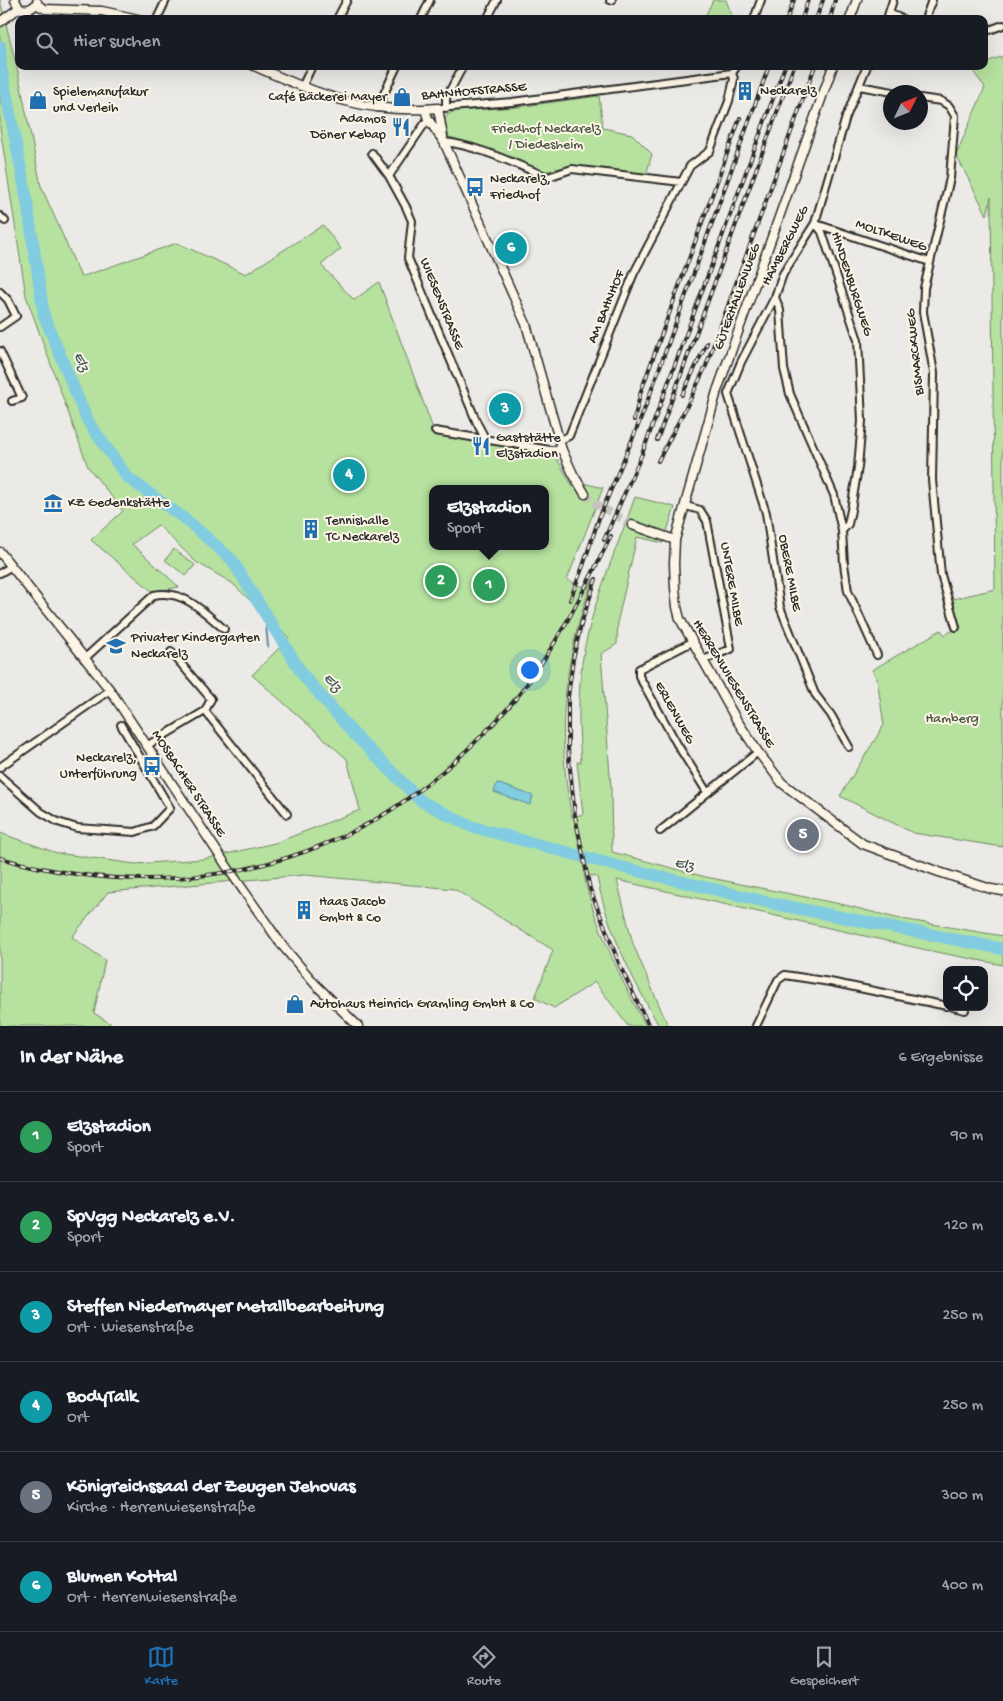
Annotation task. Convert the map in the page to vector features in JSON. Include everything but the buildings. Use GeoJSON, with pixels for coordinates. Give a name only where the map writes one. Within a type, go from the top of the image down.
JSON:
{"type":"FeatureCollection","features":[{"type":"Feature","properties":{"kind":"street"},"geometry":{"type":"LineString","coordinates":[[15,0],[19,8],[26,10],[36,2],[45,9],[102,12],[117,15]]}},
{"type":"Feature","properties":{"kind":"street"},"geometry":{"type":"LineString","coordinates":[[159,15],[166,0]]}},
{"type":"Feature","properties":{"kind":"street"},"geometry":{"type":"LineString","coordinates":[[339,15],[347,0]]}},
{"type":"Feature","properties":{"kind":"street"},"geometry":{"type":"LineString","coordinates":[[423,15],[430,0]]}},
{"type":"Feature","properties":{"kind":"street"},"geometry":{"type":"LineString","coordinates":[[489,15],[497,0]]}},
{"type":"Feature","properties":{"kind":"street"},"geometry":{"type":"LineString","coordinates":[[755,15],[761,0]]}},
{"type":"Feature","properties":{"kind":"street"},"geometry":{"type":"LineString","coordinates":[[851,15],[857,0]]}},
{"type":"Feature","properties":{"kind":"street"},"geometry":{"type":"LineString","coordinates":[[888,15],[893,0]]}},
{"type":"Feature","properties":{"kind":"street"},"geometry":{"type":"LineString","coordinates":[[926,15],[932,0]]}},
{"type":"Feature","properties":{"kind":"street"},"geometry":{"type":"LineString","coordinates":[[0,22],[19,8]]}},
{"type":"Feature","properties":{"kind":"street"},"geometry":{"type":"LineString","coordinates":[[988,30],[1000,26],[1003,17]]}},
{"type":"Feature","properties":{"kind":"street","name":"BAHNHOFSTRASSE"},"geometry":{"type":"LineString","coordinates":[[263,70],[341,101],[379,108],[412,110],[512,102],[732,73]]}},
{"type":"Feature","properties":{"kind":"street"},"geometry":{"type":"LineString","coordinates":[[302,87],[310,70]]}},
{"type":"Feature","properties":{"kind":"street"},"geometry":{"type":"LineString","coordinates":[[379,108],[395,70]]}},
{"type":"Feature","properties":{"kind":"street"},"geometry":{"type":"LineString","coordinates":[[444,142],[442,108],[460,70]]}},
{"type":"Feature","properties":{"kind":"street","name":"GÜTERHALLENWEG"},"geometry":{"type":"LineString","coordinates":[[675,540],[717,391],[833,70]]}},
{"type":"Feature","properties":{"kind":"street","name":"HAMBERGWEG"},"geometry":{"type":"LineString","coordinates":[[728,394],[775,297],[783,274],[815,223],[846,117],[866,70]]}},
{"type":"Feature","properties":{"kind":"street","name":"AM BAHNHOF"},"geometry":{"type":"LineString","coordinates":[[560,440],[569,436],[634,273],[681,182],[690,166],[710,151],[730,101],[734,79],[732,73]]}},
{"type":"Feature","properties":{"kind":"street"},"geometry":{"type":"LineString","coordinates":[[860,86],[883,90]]}},
{"type":"Feature","properties":{"kind":"street","name":"BISMARCKWEG"},"geometry":{"type":"LineString","coordinates":[[928,99],[941,101],[950,106],[955,116],[950,178],[924,288],[923,312],[934,373],[932,480],[941,575],[956,627]]}},
{"type":"Feature","properties":{"kind":"street"},"geometry":{"type":"LineString","coordinates":[[425,109],[428,119],[444,142],[526,324],[562,450],[572,474],[585,494]]}},
{"type":"Feature","properties":{"kind":"street"},"geometry":{"type":"LineString","coordinates":[[389,176],[428,119]]}},
{"type":"Feature","properties":{"kind":"street"},"geometry":{"type":"LineString","coordinates":[[444,142],[458,143],[497,156],[548,177],[572,169],[681,182]]}},
{"type":"Feature","properties":{"kind":"street","name":"WIESENSTRASSE"},"geometry":{"type":"LineString","coordinates":[[372,153],[389,176],[412,221],[408,258],[477,423],[486,440]]}},
{"type":"Feature","properties":{"kind":"street","name":"MOLTKEWEG"},"geometry":{"type":"LineString","coordinates":[[815,223],[930,262]]}},
{"type":"Feature","properties":{"kind":"street","name":"HINDENBURGWEG"},"geometry":{"type":"LineString","coordinates":[[815,223],[822,232],[858,340],[862,421],[858,467],[851,510],[848,524],[842,531]]}},
{"type":"Feature","properties":{"kind":"street"},"geometry":{"type":"LineString","coordinates":[[0,292],[8,300],[16,316],[0,327]]}},
{"type":"Feature","properties":{"kind":"street"},"geometry":{"type":"LineString","coordinates":[[775,297],[780,310],[784,369],[790,394],[834,495],[842,531],[848,591],[877,655]]}},
{"type":"Feature","properties":{"kind":"street"},"geometry":{"type":"LineString","coordinates":[[0,351],[22,398],[12,401]]}},
{"type":"Feature","properties":{"kind":"street"},"geometry":{"type":"LineString","coordinates":[[717,391],[728,394]]}},
{"type":"Feature","properties":{"kind":"street","name":"OBERE MILBE"},"geometry":{"type":"LineString","coordinates":[[728,394],[766,513],[780,607],[815,694],[831,715],[849,747]]}},
{"type":"Feature","properties":{"kind":"street"},"geometry":{"type":"LineString","coordinates":[[435,431],[550,450],[562,450]]}},
{"type":"Feature","properties":{"kind":"street","name":"UNTERE MILBE"},"geometry":{"type":"LineString","coordinates":[[686,506],[700,510],[707,521],[731,649],[702,660]]}},
{"type":"Feature","properties":{"kind":"street"},"geometry":{"type":"LineString","coordinates":[[632,526],[675,540]]}},
{"type":"Feature","properties":{"kind":"street","name":"HERRENWIESENSTRASSE"},"geometry":{"type":"LineString","coordinates":[[675,540],[674,564],[677,606],[680,619],[736,719],[782,783],[863,844],[939,872],[1003,891]]}},
{"type":"Feature","properties":{"kind":"street","name":"MOSBACHER STRASSE"},"geometry":{"type":"LineString","coordinates":[[0,552],[110,690],[230,871],[282,944],[315,984],[358,1026]]}},
{"type":"Feature","properties":{"kind":"street"},"geometry":{"type":"LineString","coordinates":[[0,573],[12,566]]}},
{"type":"Feature","properties":{"kind":"street"},"geometry":{"type":"LineString","coordinates":[[84,659],[154,595],[164,593],[191,602],[224,629]]}},
{"type":"Feature","properties":{"kind":"street","name":"ERLENWEG"},"geometry":{"type":"LineString","coordinates":[[692,642],[639,669],[639,676],[676,744],[707,792]]}},
{"type":"Feature","properties":{"kind":"street"},"geometry":{"type":"LineString","coordinates":[[148,745],[206,711],[212,699],[171,652]]}},
{"type":"Feature","properties":{"kind":"street"},"geometry":{"type":"LineString","coordinates":[[0,767],[110,690]]}},
{"type":"Feature","properties":{"kind":"street"},"geometry":{"type":"LineString","coordinates":[[206,711],[287,814]]}},
{"type":"Feature","properties":{"kind":"street"},"geometry":{"type":"LineString","coordinates":[[0,776],[41,812],[58,822],[77,828],[135,832],[153,826],[170,808],[121,725]]}},
{"type":"Feature","properties":{"kind":"street"},"geometry":{"type":"LineString","coordinates":[[660,831],[758,752]]}},
{"type":"Feature","properties":{"kind":"street"},"geometry":{"type":"LineString","coordinates":[[756,1026],[778,980],[785,975],[830,982],[943,1005]]}},
{"type":"Feature","properties":{"kind":"green space"},"geometry":{"type":"Polygon","coordinates":[[[0,0],[15,60],[15,70],[18,72],[41,186],[81,277],[177,243],[246,274],[323,225],[341,249],[321,265],[354,300],[379,282],[435,434],[555,455],[573,487],[583,483],[603,488],[567,580],[587,589],[593,579],[575,638],[565,696],[564,756],[572,817],[583,814],[577,762],[581,762],[579,715],[581,668],[597,601],[635,497],[675,507],[663,543],[637,537],[618,619],[617,644],[601,654],[611,788],[612,852],[706,877],[845,905],[896,918],[1003,936],[1003,965],[931,951],[617,880],[633,944],[668,1026],[659,1026],[640,991],[614,935],[601,896],[597,877],[584,874],[591,903],[605,941],[624,984],[646,1026],[628,1026],[595,982],[554,1008],[535,998],[553,950],[454,889],[305,875],[108,892],[72,937],[105,960],[94,1013],[114,1026],[0,1026],[0,833],[57,853],[135,864],[204,859],[275,843],[360,810],[347,759],[252,675],[289,638],[232,583],[196,562],[158,525],[132,544],[179,587],[153,592],[91,540],[123,511],[88,467],[26,296],[0,128],[0,0]]]}},
{"type":"Feature","properties":{"kind":"green space"},"geometry":{"type":"Polygon","coordinates":[[[713,0],[726,0],[732,15],[706,15],[713,0]]]}},
{"type":"Feature","properties":{"kind":"green space","name":"Hamberg"},"geometry":{"type":"Polygon","coordinates":[[[1003,56],[1003,847],[913,833],[840,796],[884,725],[877,679],[872,670],[941,630],[945,635],[953,630],[944,601],[995,589],[991,197],[987,215],[956,155],[985,87],[972,70],[988,70],[988,62],[1003,56]]]}},
{"type":"Feature","properties":{"kind":"green space","name":"Friedhof Neckarelz / Diedesheim"},"geometry":{"type":"Polygon","coordinates":[[[599,96],[603,128],[632,134],[652,154],[646,175],[570,166],[543,172],[487,149],[449,137],[444,121],[447,115],[455,111],[517,107],[599,96]]]}},
{"type":"Feature","properties":{"kind":"green space"},"geometry":{"type":"Polygon","coordinates":[[[174,549],[195,565],[186,576],[165,560],[174,549]]]}},
{"type":"Feature","properties":{"kind":"water"},"geometry":{"type":"Polygon","coordinates":[[[497,783],[533,796],[530,805],[494,792],[497,783]]]}},
{"type":"Feature","properties":{"kind":"waterway","name":"Elz"},"geometry":{"type":"LineString","coordinates":[[0,46],[1,67],[26,195],[44,316],[87,420],[127,477],[189,522],[232,560],[303,675],[352,732],[421,801],[470,826],[617,866],[775,904],[1003,949]]}},
{"type":"Feature","properties":{"kind":"waterway"},"geometry":{"type":"LineString","coordinates":[[265,612],[268,647]]}},
{"type":"Feature","properties":{"kind":"tunnel"},"geometry":{"type":"LineString","coordinates":[[585,494],[596,504],[632,525]]}},
{"type":"Feature","properties":{"kind":"railway"},"geometry":{"type":"LineString","coordinates":[[788,15],[794,0]]}},
{"type":"Feature","properties":{"kind":"railway"},"geometry":{"type":"LineString","coordinates":[[803,15],[808,0]]}},
{"type":"Feature","properties":{"kind":"railway"},"geometry":{"type":"LineString","coordinates":[[817,15],[823,0]]}},
{"type":"Feature","properties":{"kind":"railway"},"geometry":{"type":"LineString","coordinates":[[831,15],[835,0]]}},
{"type":"Feature","properties":{"kind":"railway"},"geometry":{"type":"LineString","coordinates":[[570,600],[599,518],[642,416],[768,70]]}},
{"type":"Feature","properties":{"kind":"railway"},"geometry":{"type":"LineString","coordinates":[[604,540],[642,454],[784,70]]}},
{"type":"Feature","properties":{"kind":"railway"},"geometry":{"type":"LineString","coordinates":[[657,440],[793,70]]}},
{"type":"Feature","properties":{"kind":"railway"},"geometry":{"type":"LineString","coordinates":[[658,461],[706,366],[814,70]]}},
{"type":"Feature","properties":{"kind":"railway"},"geometry":{"type":"LineString","coordinates":[[634,420],[641,391],[740,118]]}},
{"type":"Feature","properties":{"kind":"railway"},"geometry":{"type":"LineString","coordinates":[[682,395],[707,343]]}},
{"type":"Feature","properties":{"kind":"railway"},"geometry":{"type":"LineString","coordinates":[[0,858],[45,869],[91,876],[136,879],[182,878],[227,872],[271,862],[315,848],[358,829],[397,806],[432,780],[490,728],[506,710],[534,674],[559,636],[611,536]]}},
{"type":"Feature","properties":{"kind":"railway"},"geometry":{"type":"LineString","coordinates":[[596,579],[582,621],[573,659],[568,697],[568,749],[575,816],[590,889],[620,966],[649,1026]]}},
{"type":"Feature","properties":{"kind":"place","name":"Neckarelz"},"geometry":{"type":"Point","coordinates":[745,91]}},
{"type":"Feature","properties":{"kind":"place","name":"Café Bäckerei Mayer"},"geometry":{"type":"Point","coordinates":[402,97]}},
{"type":"Feature","properties":{"kind":"place","name":"Spielemanufakur und Verleih"},"geometry":{"type":"Point","coordinates":[38,100]}},
{"type":"Feature","properties":{"kind":"place","name":"Adamos Döner Kebap"},"geometry":{"type":"Point","coordinates":[401,127]}},
{"type":"Feature","properties":{"kind":"place","name":"Neckarelz, Friedhof"},"geometry":{"type":"Point","coordinates":[475,187]}},
{"type":"Feature","properties":{"kind":"place","name":"Blumen Kottal"},"geometry":{"type":"Point","coordinates":[511,248]}},
{"type":"Feature","properties":{"kind":"place","name":"Steffen Niedermayer Metallbearbeitung"},"geometry":{"type":"Point","coordinates":[505,409]}},
{"type":"Feature","properties":{"kind":"place","name":"Gaststätte Elzstadion"},"geometry":{"type":"Point","coordinates":[481,446]}},
{"type":"Feature","properties":{"kind":"place","name":"BodyTalk"},"geometry":{"type":"Point","coordinates":[349,475]}},
{"type":"Feature","properties":{"kind":"place","name":"KZ Gedenkstätte"},"geometry":{"type":"Point","coordinates":[53,503]}},
{"type":"Feature","properties":{"kind":"place","name":"Tennishalle TC Neckarelz"},"geometry":{"type":"Point","coordinates":[311,529]}},
{"type":"Feature","properties":{"kind":"place","name":"SpVgg Neckarelz e.V."},"geometry":{"type":"Point","coordinates":[441,581]}},
{"type":"Feature","properties":{"kind":"place","name":"Elzstadion"},"geometry":{"type":"Point","coordinates":[489,585]}},
{"type":"Feature","properties":{"kind":"place","name":"Privater Kindergarten Neckarelz"},"geometry":{"type":"Point","coordinates":[116,646]}},
{"type":"Feature","properties":{"kind":"place","name":"Neckarelz, Unterführung"},"geometry":{"type":"Point","coordinates":[152,766]}},
{"type":"Feature","properties":{"kind":"place","name":"Königreichssaal der Zeugen Jehovas"},"geometry":{"type":"Point","coordinates":[803,835]}},
{"type":"Feature","properties":{"kind":"place","name":"Haas Jacob GmbH & Co"},"geometry":{"type":"Point","coordinates":[304,910]}},
{"type":"Feature","properties":{"kind":"place","name":"Autohaus Heinrich Gramling GmbH & Co"},"geometry":{"type":"Point","coordinates":[295,1004]}}]}
